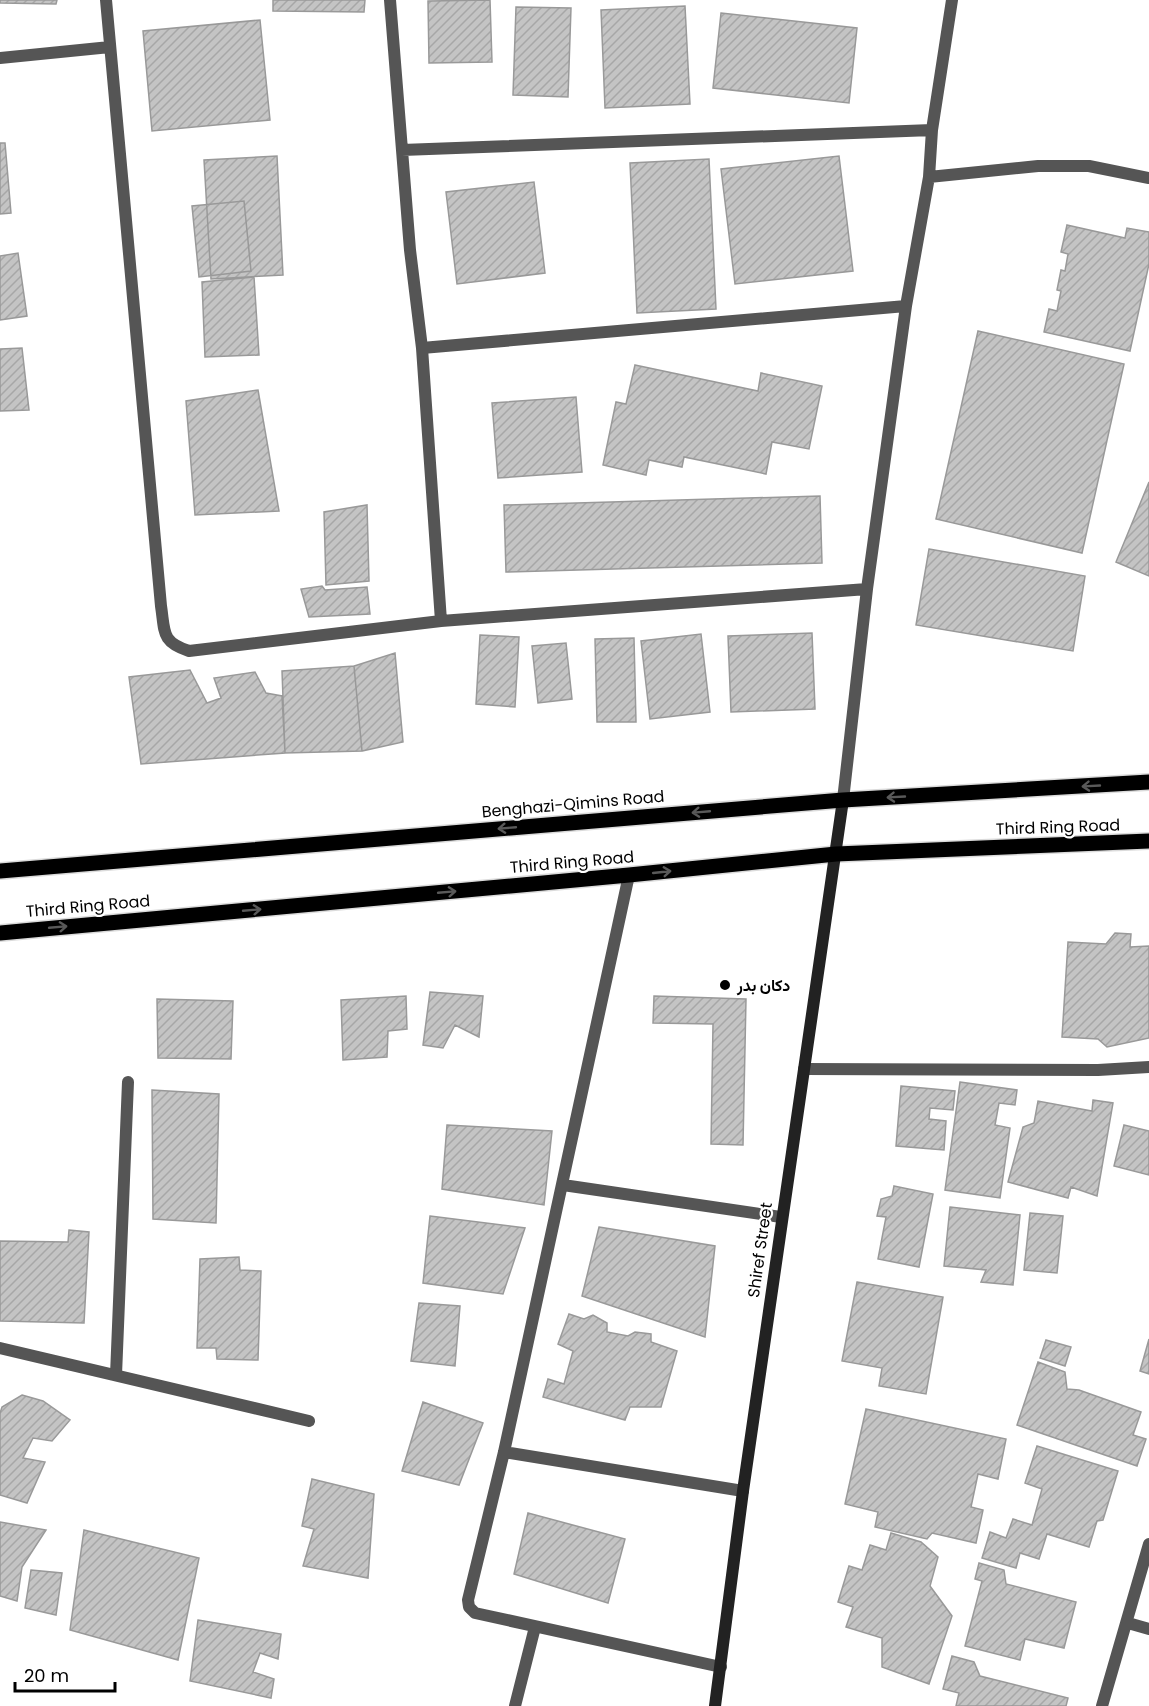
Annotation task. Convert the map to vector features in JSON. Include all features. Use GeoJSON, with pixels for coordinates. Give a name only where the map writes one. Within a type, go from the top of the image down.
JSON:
{"type":"FeatureCollection","features":[{"type":"Feature","properties":{"kind":"main road","name":"Benghazi-Qimins Road"},"geometry":{"type":"LineString","coordinates":[[0,870],[843,800],[1149,782]]}},
{"type":"Feature","properties":{"kind":"main road","name":"Shiref Street"},"geometry":{"type":"LineString","coordinates":[[715,1706],[742,1491],[843,800]]}},
{"type":"Feature","properties":{"kind":"main road","name":"Third Ring Road"},"geometry":{"type":"LineString","coordinates":[[0,933],[836,854],[1149,841]]}},
{"type":"Feature","properties":{"kind":"street"},"geometry":{"type":"LineString","coordinates":[[106,0],[161,606],[166,637],[174,647],[189,651],[441,621],[867,589]]}},
{"type":"Feature","properties":{"kind":"street"},"geometry":{"type":"LineString","coordinates":[[390,0],[410,250],[422,348],[441,621]]}},
{"type":"Feature","properties":{"kind":"street"},"geometry":{"type":"LineString","coordinates":[[843,800],[867,589],[906,306],[929,177],[932,130],[952,0]]}},
{"type":"Feature","properties":{"kind":"street"},"geometry":{"type":"LineString","coordinates":[[0,57],[110,48]]}},
{"type":"Feature","properties":{"kind":"street"},"geometry":{"type":"LineString","coordinates":[[402,150],[932,130]]}},
{"type":"Feature","properties":{"kind":"street"},"geometry":{"type":"LineString","coordinates":[[929,177],[1038,166],[1089,166],[1149,178]]}},
{"type":"Feature","properties":{"kind":"street"},"geometry":{"type":"LineString","coordinates":[[422,348],[906,306]]}},
{"type":"Feature","properties":{"kind":"street"},"geometry":{"type":"LineString","coordinates":[[629,875],[504,1452],[468,1600],[469,1607],[475,1613],[721,1666]]}},
{"type":"Feature","properties":{"kind":"street"},"geometry":{"type":"LineString","coordinates":[[804,1069],[1098,1070],[1149,1067]]}},
{"type":"Feature","properties":{"kind":"street"},"geometry":{"type":"LineString","coordinates":[[116,1375],[128,1082]]}},
{"type":"Feature","properties":{"kind":"street"},"geometry":{"type":"LineString","coordinates":[[563,1185],[781,1217]]}},
{"type":"Feature","properties":{"kind":"street"},"geometry":{"type":"LineString","coordinates":[[0,1348],[309,1421]]}},
{"type":"Feature","properties":{"kind":"street"},"geometry":{"type":"LineString","coordinates":[[504,1452],[742,1491]]}},
{"type":"Feature","properties":{"kind":"street"},"geometry":{"type":"LineString","coordinates":[[1102,1706],[1149,1545]]}},
{"type":"Feature","properties":{"kind":"street"},"geometry":{"type":"LineString","coordinates":[[1128,1623],[1149,1629]]}},
{"type":"Feature","properties":{"kind":"street"},"geometry":{"type":"LineString","coordinates":[[516,1706],[535,1626]]}},
{"type":"Feature","properties":{"kind":"building"},"geometry":{"type":"Polygon","coordinates":[[[0,0],[57,0],[56,4],[0,3],[0,0]]]}},
{"type":"Feature","properties":{"kind":"building"},"geometry":{"type":"Polygon","coordinates":[[[273,0],[365,0],[364,12],[273,11],[273,0]]]}},
{"type":"Feature","properties":{"kind":"building"},"geometry":{"type":"Polygon","coordinates":[[[490,0],[492,62],[429,63],[428,1],[490,0]]]}},
{"type":"Feature","properties":{"kind":"building"},"geometry":{"type":"Polygon","coordinates":[[[685,6],[690,104],[605,108],[601,10],[685,6]]]}},
{"type":"Feature","properties":{"kind":"building"},"geometry":{"type":"Polygon","coordinates":[[[516,7],[571,8],[568,97],[513,95],[516,7]]]}},
{"type":"Feature","properties":{"kind":"building"},"geometry":{"type":"Polygon","coordinates":[[[721,13],[857,28],[849,103],[713,88],[721,13]]]}},
{"type":"Feature","properties":{"kind":"building"},"geometry":{"type":"Polygon","coordinates":[[[260,20],[270,120],[152,131],[143,31],[260,20]]]}},
{"type":"Feature","properties":{"kind":"building"},"geometry":{"type":"Polygon","coordinates":[[[0,143],[5,143],[11,213],[0,214],[0,143]]]}},
{"type":"Feature","properties":{"kind":"building"},"geometry":{"type":"Polygon","coordinates":[[[277,156],[283,275],[211,279],[204,160],[277,156]]]}},
{"type":"Feature","properties":{"kind":"building"},"geometry":{"type":"Polygon","coordinates":[[[839,156],[853,271],[735,284],[721,169],[839,156]]]}},
{"type":"Feature","properties":{"kind":"building"},"geometry":{"type":"Polygon","coordinates":[[[709,159],[716,309],[637,313],[630,163],[709,159]]]}},
{"type":"Feature","properties":{"kind":"building"},"geometry":{"type":"Polygon","coordinates":[[[534,182],[545,273],[457,284],[446,192],[534,182]]]}},
{"type":"Feature","properties":{"kind":"building"},"geometry":{"type":"Polygon","coordinates":[[[244,201],[251,271],[199,277],[192,206],[244,201]]]}},
{"type":"Feature","properties":{"kind":"building"},"geometry":{"type":"Polygon","coordinates":[[[1067,225],[1125,238],[1127,228],[1149,232],[1149,264],[1130,351],[1044,332],[1049,309],[1057,311],[1061,291],[1057,290],[1061,270],[1065,271],[1068,254],[1061,252],[1067,225]]]}},
{"type":"Feature","properties":{"kind":"building"},"geometry":{"type":"Polygon","coordinates":[[[18,253],[27,316],[0,320],[0,256],[18,253]]]}},
{"type":"Feature","properties":{"kind":"building"},"geometry":{"type":"Polygon","coordinates":[[[254,277],[259,355],[205,357],[202,282],[254,277]]]}},
{"type":"Feature","properties":{"kind":"building"},"geometry":{"type":"Polygon","coordinates":[[[978,331],[1124,364],[1082,553],[936,519],[978,331]]]}},
{"type":"Feature","properties":{"kind":"building"},"geometry":{"type":"Polygon","coordinates":[[[22,348],[29,410],[0,411],[0,349],[22,348]]]}},
{"type":"Feature","properties":{"kind":"building"},"geometry":{"type":"Polygon","coordinates":[[[635,365],[758,391],[761,373],[822,386],[809,449],[772,442],[766,474],[684,457],[682,467],[649,460],[646,475],[603,465],[616,402],[626,404],[635,365]]]}},
{"type":"Feature","properties":{"kind":"building"},"geometry":{"type":"Polygon","coordinates":[[[258,390],[279,511],[195,515],[186,401],[258,390]]]}},
{"type":"Feature","properties":{"kind":"building"},"geometry":{"type":"Polygon","coordinates":[[[576,397],[582,472],[498,478],[492,403],[576,397]]]}},
{"type":"Feature","properties":{"kind":"building"},"geometry":{"type":"Polygon","coordinates":[[[1149,482],[1149,576],[1116,562],[1149,482]]]}},
{"type":"Feature","properties":{"kind":"building"},"geometry":{"type":"Polygon","coordinates":[[[820,496],[822,563],[506,572],[504,505],[820,496]]]}},
{"type":"Feature","properties":{"kind":"building"},"geometry":{"type":"Polygon","coordinates":[[[367,505],[369,581],[326,585],[324,512],[367,505]]]}},
{"type":"Feature","properties":{"kind":"building"},"geometry":{"type":"Polygon","coordinates":[[[929,549],[1085,576],[1073,651],[916,625],[929,549]]]}},
{"type":"Feature","properties":{"kind":"building"},"geometry":{"type":"Polygon","coordinates":[[[322,586],[325,590],[367,587],[370,614],[309,617],[301,589],[322,586]]]}},
{"type":"Feature","properties":{"kind":"building"},"geometry":{"type":"Polygon","coordinates":[[[812,633],[815,709],[731,712],[728,636],[812,633]]]}},
{"type":"Feature","properties":{"kind":"building"},"geometry":{"type":"Polygon","coordinates":[[[701,634],[710,712],[650,719],[641,641],[701,634]]]}},
{"type":"Feature","properties":{"kind":"building"},"geometry":{"type":"Polygon","coordinates":[[[480,635],[519,637],[515,707],[476,704],[480,635]]]}},
{"type":"Feature","properties":{"kind":"building"},"geometry":{"type":"Polygon","coordinates":[[[634,638],[636,722],[597,722],[595,639],[634,638]]]}},
{"type":"Feature","properties":{"kind":"building"},"geometry":{"type":"Polygon","coordinates":[[[566,643],[572,699],[538,703],[532,646],[566,643]]]}},
{"type":"Feature","properties":{"kind":"building"},"geometry":{"type":"Polygon","coordinates":[[[395,653],[403,742],[362,751],[354,666],[395,653]]]}},
{"type":"Feature","properties":{"kind":"building"},"geometry":{"type":"Polygon","coordinates":[[[354,666],[362,751],[285,753],[282,671],[354,666]]]}},
{"type":"Feature","properties":{"kind":"building"},"geometry":{"type":"Polygon","coordinates":[[[190,670],[207,703],[221,698],[214,678],[255,672],[266,693],[282,696],[285,753],[141,764],[129,677],[190,670]]]}},
{"type":"Feature","properties":{"kind":"building"},"geometry":{"type":"Polygon","coordinates":[[[1115,933],[1131,934],[1130,947],[1149,946],[1149,1038],[1107,1047],[1098,1039],[1062,1037],[1068,942],[1106,944],[1115,933]]]}},
{"type":"Feature","properties":{"kind":"building"},"geometry":{"type":"Polygon","coordinates":[[[430,992],[483,996],[479,1037],[455,1025],[443,1048],[423,1045],[430,992]]]}},
{"type":"Feature","properties":{"kind":"building"},"geometry":{"type":"Polygon","coordinates":[[[406,996],[407,1029],[388,1031],[387,1057],[343,1060],[341,1000],[406,996]]]}},
{"type":"Feature","properties":{"kind":"building"},"geometry":{"type":"Polygon","coordinates":[[[654,996],[746,999],[743,1145],[711,1144],[713,1024],[653,1023],[654,996]]]}},
{"type":"Feature","properties":{"kind":"building"},"geometry":{"type":"Polygon","coordinates":[[[157,999],[233,1001],[231,1059],[158,1058],[157,999]]]}},
{"type":"Feature","properties":{"kind":"building"},"geometry":{"type":"Polygon","coordinates":[[[960,1082],[1017,1090],[1015,1105],[999,1103],[995,1125],[1010,1128],[1000,1198],[945,1190],[960,1082]]]}},
{"type":"Feature","properties":{"kind":"building"},"geometry":{"type":"Polygon","coordinates":[[[901,1086],[955,1091],[953,1110],[930,1108],[929,1119],[946,1121],[944,1150],[896,1146],[901,1086]]]}},
{"type":"Feature","properties":{"kind":"building"},"geometry":{"type":"Polygon","coordinates":[[[152,1090],[219,1094],[216,1223],[153,1219],[152,1090]]]}},
{"type":"Feature","properties":{"kind":"building"},"geometry":{"type":"Polygon","coordinates":[[[1093,1100],[1113,1103],[1097,1196],[1071,1187],[1068,1198],[1008,1182],[1023,1127],[1034,1123],[1038,1101],[1092,1111],[1093,1100]]]}},
{"type":"Feature","properties":{"kind":"building"},"geometry":{"type":"Polygon","coordinates":[[[447,1125],[552,1131],[544,1205],[442,1189],[447,1125]]]}},
{"type":"Feature","properties":{"kind":"building"},"geometry":{"type":"Polygon","coordinates":[[[1124,1125],[1149,1131],[1149,1175],[1114,1166],[1124,1125]]]}},
{"type":"Feature","properties":{"kind":"building"},"geometry":{"type":"Polygon","coordinates":[[[894,1186],[933,1194],[919,1267],[878,1259],[886,1217],[877,1216],[881,1199],[892,1196],[894,1186]]]}},
{"type":"Feature","properties":{"kind":"building"},"geometry":{"type":"Polygon","coordinates":[[[950,1207],[1020,1215],[1013,1285],[981,1282],[986,1270],[944,1266],[950,1207]]]}},
{"type":"Feature","properties":{"kind":"building"},"geometry":{"type":"Polygon","coordinates":[[[1030,1213],[1063,1216],[1057,1273],[1024,1270],[1030,1213]]]}},
{"type":"Feature","properties":{"kind":"building"},"geometry":{"type":"Polygon","coordinates":[[[430,1216],[525,1228],[503,1294],[423,1283],[430,1216]]]}},
{"type":"Feature","properties":{"kind":"building"},"geometry":{"type":"Polygon","coordinates":[[[599,1227],[715,1246],[705,1337],[582,1296],[599,1227]]]}},
{"type":"Feature","properties":{"kind":"building"},"geometry":{"type":"Polygon","coordinates":[[[69,1230],[89,1232],[84,1323],[0,1321],[0,1241],[68,1242],[69,1230]]]}},
{"type":"Feature","properties":{"kind":"building"},"geometry":{"type":"Polygon","coordinates":[[[239,1257],[240,1270],[261,1271],[258,1360],[217,1359],[216,1348],[197,1348],[200,1259],[239,1257]]]}},
{"type":"Feature","properties":{"kind":"building"},"geometry":{"type":"Polygon","coordinates":[[[857,1282],[943,1297],[926,1394],[879,1386],[882,1368],[842,1361],[857,1282]]]}},
{"type":"Feature","properties":{"kind":"building"},"geometry":{"type":"Polygon","coordinates":[[[419,1303],[460,1306],[455,1366],[411,1361],[419,1303]]]}},
{"type":"Feature","properties":{"kind":"building"},"geometry":{"type":"Polygon","coordinates":[[[569,1314],[584,1319],[593,1315],[607,1323],[607,1332],[628,1336],[635,1332],[651,1334],[651,1342],[677,1351],[661,1407],[630,1407],[625,1420],[543,1397],[548,1379],[564,1384],[573,1351],[558,1344],[569,1314]]]}},
{"type":"Feature","properties":{"kind":"building"},"geometry":{"type":"Polygon","coordinates":[[[1149,1339],[1149,1374],[1140,1371],[1149,1339]]]}},
{"type":"Feature","properties":{"kind":"building"},"geometry":{"type":"Polygon","coordinates":[[[1046,1340],[1071,1347],[1065,1366],[1040,1358],[1046,1340]]]}},
{"type":"Feature","properties":{"kind":"building"},"geometry":{"type":"Polygon","coordinates":[[[1038,1362],[1065,1372],[1067,1389],[1079,1390],[1141,1412],[1133,1435],[1146,1439],[1137,1466],[1017,1425],[1038,1362]]]}},
{"type":"Feature","properties":{"kind":"building"},"geometry":{"type":"Polygon","coordinates":[[[22,1395],[43,1401],[70,1420],[52,1441],[33,1438],[23,1458],[45,1462],[27,1503],[0,1495],[0,1413],[2,1407],[22,1395]]]}},
{"type":"Feature","properties":{"kind":"building"},"geometry":{"type":"Polygon","coordinates":[[[423,1402],[483,1423],[459,1485],[402,1471],[423,1402]]]}},
{"type":"Feature","properties":{"kind":"building"},"geometry":{"type":"Polygon","coordinates":[[[866,1409],[1006,1439],[998,1479],[978,1474],[971,1507],[983,1510],[976,1543],[932,1533],[927,1539],[875,1527],[878,1512],[845,1504],[866,1409]]]}},
{"type":"Feature","properties":{"kind":"building"},"geometry":{"type":"Polygon","coordinates":[[[1037,1446],[1118,1471],[1103,1520],[1097,1521],[1089,1547],[1047,1534],[1039,1559],[1020,1553],[1016,1568],[982,1558],[990,1532],[1006,1538],[1013,1519],[1032,1525],[1042,1489],[1025,1483],[1037,1446]]]}},
{"type":"Feature","properties":{"kind":"building"},"geometry":{"type":"Polygon","coordinates":[[[312,1479],[374,1494],[368,1578],[303,1566],[314,1529],[302,1526],[312,1479]]]}},
{"type":"Feature","properties":{"kind":"building"},"geometry":{"type":"Polygon","coordinates":[[[528,1513],[625,1539],[608,1603],[514,1574],[528,1513]]]}},
{"type":"Feature","properties":{"kind":"building"},"geometry":{"type":"Polygon","coordinates":[[[0,1522],[46,1530],[22,1567],[17,1601],[0,1596],[0,1522]]]}},
{"type":"Feature","properties":{"kind":"building"},"geometry":{"type":"Polygon","coordinates":[[[84,1530],[199,1558],[178,1660],[70,1630],[84,1530]]]}},
{"type":"Feature","properties":{"kind":"building"},"geometry":{"type":"Polygon","coordinates":[[[891,1533],[921,1542],[938,1557],[930,1586],[952,1616],[929,1684],[882,1667],[882,1638],[846,1627],[853,1607],[838,1602],[849,1566],[862,1570],[870,1545],[886,1550],[891,1533]]]}},
{"type":"Feature","properties":{"kind":"building"},"geometry":{"type":"Polygon","coordinates":[[[979,1563],[1004,1570],[1006,1584],[1076,1602],[1064,1648],[1025,1639],[1020,1660],[965,1646],[982,1581],[975,1579],[979,1563]]]}},
{"type":"Feature","properties":{"kind":"building"},"geometry":{"type":"Polygon","coordinates":[[[31,1570],[62,1573],[56,1615],[25,1608],[31,1570]]]}},
{"type":"Feature","properties":{"kind":"building"},"geometry":{"type":"Polygon","coordinates":[[[198,1620],[281,1634],[278,1659],[260,1653],[253,1672],[274,1679],[271,1698],[190,1681],[198,1620]]]}},
{"type":"Feature","properties":{"kind":"building"},"geometry":{"type":"Polygon","coordinates":[[[952,1656],[974,1662],[980,1676],[1068,1698],[1066,1706],[956,1706],[959,1693],[943,1689],[952,1656]]]}},
{"type":"Feature","properties":{"kind":"place","name":"دكان بدر"},"geometry":{"type":"Point","coordinates":[725,985]}}]}
